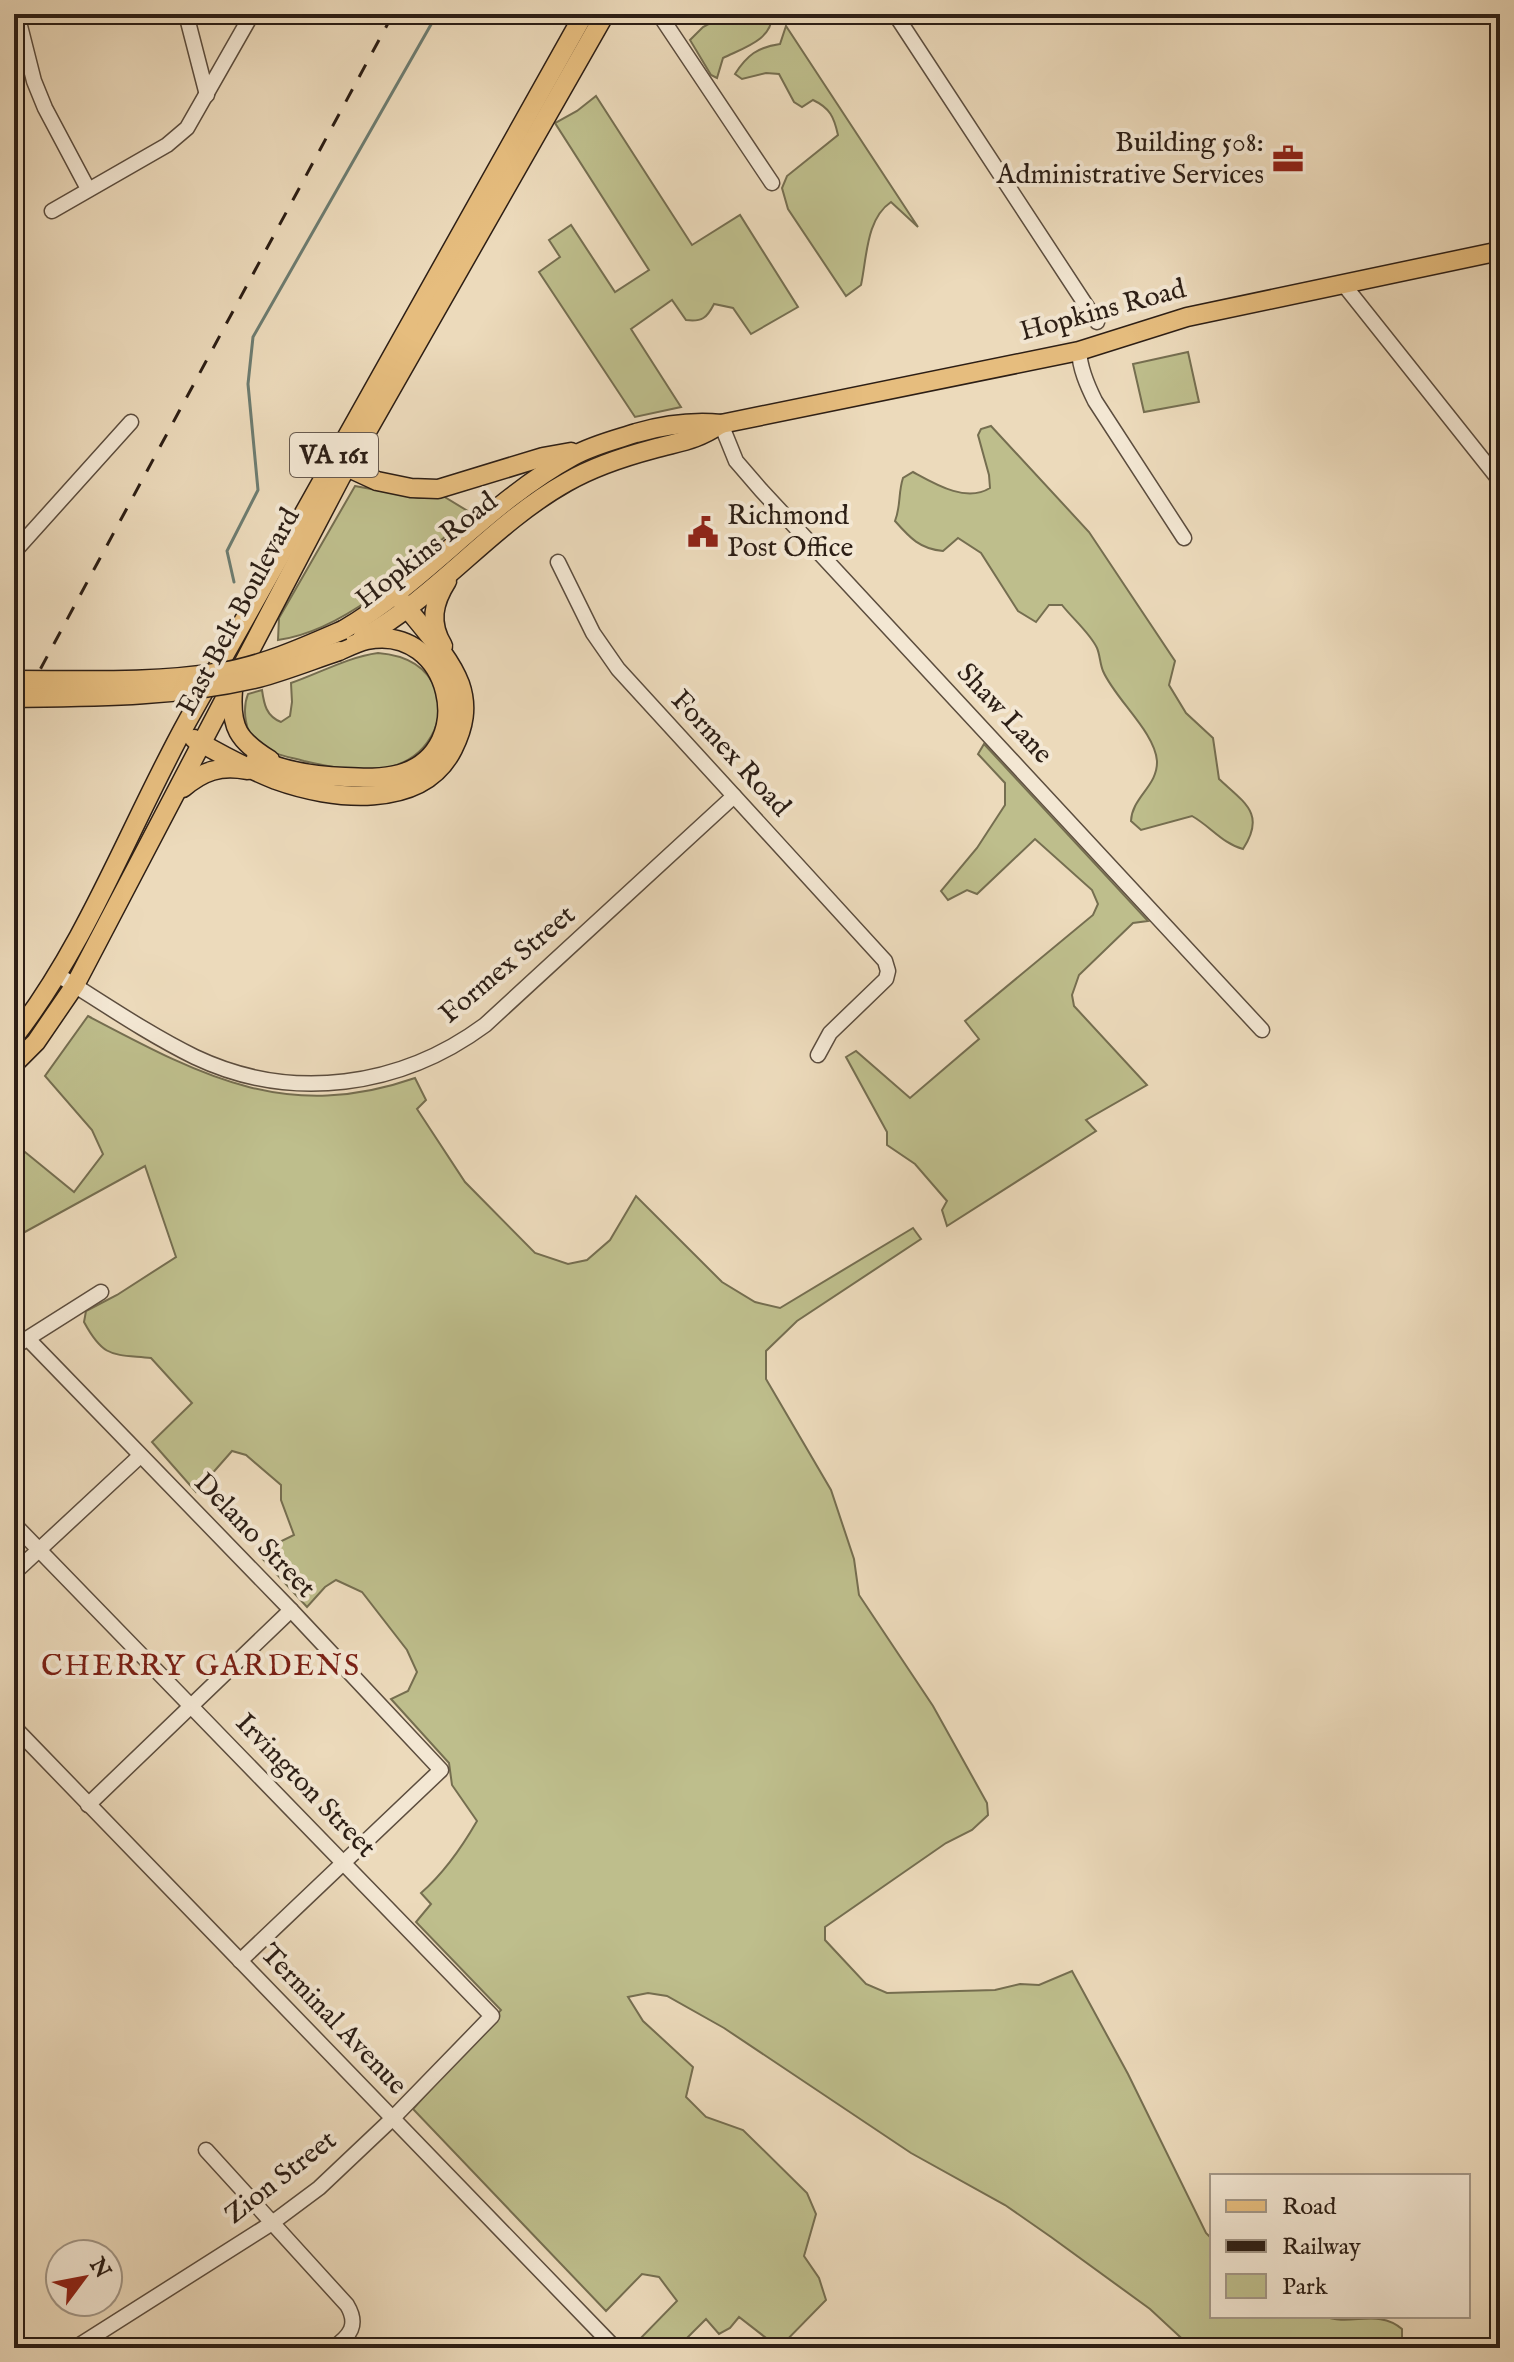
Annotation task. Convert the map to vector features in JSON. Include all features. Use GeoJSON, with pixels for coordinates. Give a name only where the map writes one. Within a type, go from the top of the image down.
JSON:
{"type":"FeatureCollection","features":[{"type":"Feature","properties":{"kind":"main road","name":"East Belt Boulevard"},"geometry":{"type":"LineString","coordinates":[[14,1064],[36,1042],[75,985],[234,680],[339,464],[584,14]]}},
{"type":"Feature","properties":{"kind":"main road","name":"East Belt Boulevard"},"geometry":{"type":"LineString","coordinates":[[14,1037],[58,975],[181,731],[605,14]]}},
{"type":"Feature","properties":{"kind":"main road","name":"Hopkins Road"},"geometry":{"type":"LineString","coordinates":[[14,698],[137,696],[195,689],[260,677],[339,651],[380,628],[402,602],[511,497],[589,448],[647,430],[695,421],[721,424],[1079,351],[1187,317],[1500,251]]}},
{"type":"Feature","properties":{"kind":"main road","name":"Hopkins Road"},"geometry":{"type":"LineString","coordinates":[[14,680],[144,679],[223,672],[289,653],[402,602],[457,568],[512,520],[569,481],[619,459],[698,439],[721,424]]}},
{"type":"Feature","properties":{"kind":"main road"},"geometry":{"type":"LineString","coordinates":[[339,464],[377,481],[411,488],[438,489],[543,457],[589,448]]}},
{"type":"Feature","properties":{"kind":"main road"},"geometry":{"type":"LineString","coordinates":[[234,680],[232,712],[238,732],[274,772],[300,787],[347,794],[396,792],[428,778],[448,760],[463,725],[465,705],[459,682],[433,621],[437,599],[457,568]]}},
{"type":"Feature","properties":{"kind":"main road"},"geometry":{"type":"LineString","coordinates":[[402,602],[453,671]]}},
{"type":"Feature","properties":{"kind":"main road"},"geometry":{"type":"LineString","coordinates":[[175,795],[200,774],[212,769],[382,778],[402,774],[425,759],[441,737],[449,709],[441,674],[424,657],[401,642],[369,640],[339,651]]}},
{"type":"Feature","properties":{"kind":"main road"},"geometry":{"type":"LineString","coordinates":[[181,731],[268,764],[274,772]]}},
{"type":"Feature","properties":{"kind":"street"},"geometry":{"type":"LineString","coordinates":[[17,14],[34,81],[88,189]]}},
{"type":"Feature","properties":{"kind":"street"},"geometry":{"type":"LineString","coordinates":[[186,14],[207,95]]}},
{"type":"Feature","properties":{"kind":"street"},"geometry":{"type":"LineString","coordinates":[[52,211],[167,145],[187,128],[252,14]]}},
{"type":"Feature","properties":{"kind":"street"},"geometry":{"type":"LineString","coordinates":[[659,14],[772,183]]}},
{"type":"Feature","properties":{"kind":"street"},"geometry":{"type":"LineString","coordinates":[[895,14],[1097,322]]}},
{"type":"Feature","properties":{"kind":"street"},"geometry":{"type":"LineString","coordinates":[[1344,285],[1500,481]]}},
{"type":"Feature","properties":{"kind":"street"},"geometry":{"type":"LineString","coordinates":[[1079,351],[1079,362],[1087,386],[1184,538]]}},
{"type":"Feature","properties":{"kind":"street"},"geometry":{"type":"LineString","coordinates":[[14,552],[131,422]]}},
{"type":"Feature","properties":{"kind":"street","name":"Shaw Lane"},"geometry":{"type":"LineString","coordinates":[[721,424],[736,461],[761,490],[1262,1030]]}},
{"type":"Feature","properties":{"kind":"street","name":"Formex Road"},"geometry":{"type":"LineString","coordinates":[[558,562],[593,633],[618,669],[879,953],[887,966],[882,985],[830,1033],[818,1055]]}},
{"type":"Feature","properties":{"kind":"street","name":"Formex Street"},"geometry":{"type":"LineString","coordinates":[[58,975],[170,1044],[235,1073],[308,1084],[381,1076],[419,1064],[485,1025],[734,796]]}},
{"type":"Feature","properties":{"kind":"street"},"geometry":{"type":"LineString","coordinates":[[14,1347],[101,1292]]}},
{"type":"Feature","properties":{"kind":"street","name":"Delano Street"},"geometry":{"type":"LineString","coordinates":[[29,1340],[441,1770],[342,1863]]}},
{"type":"Feature","properties":{"kind":"street"},"geometry":{"type":"LineString","coordinates":[[14,1573],[140,1456]]}},
{"type":"Feature","properties":{"kind":"street","name":"Irvington Street"},"geometry":{"type":"LineString","coordinates":[[14,1524],[492,2016]]}},
{"type":"Feature","properties":{"kind":"street"},"geometry":{"type":"LineString","coordinates":[[88,1805],[291,1610]]}},
{"type":"Feature","properties":{"kind":"street","name":"Terminal Avenue"},"geometry":{"type":"LineString","coordinates":[[14,1727],[615,2348]]}},
{"type":"Feature","properties":{"kind":"street"},"geometry":{"type":"LineString","coordinates":[[240,1961],[342,1863]]}},
{"type":"Feature","properties":{"kind":"street","name":"Zion Street"},"geometry":{"type":"LineString","coordinates":[[75,2348],[272,2223],[319,2188],[392,2119],[492,2016]]}},
{"type":"Feature","properties":{"kind":"street"},"geometry":{"type":"LineString","coordinates":[[206,2150],[347,2305],[352,2313],[352,2330],[348,2338],[333,2348]]}},
{"type":"Feature","properties":{"kind":"green space"},"geometry":{"type":"Polygon","coordinates":[[[727,14],[772,14],[768,30],[762,37],[723,58],[717,78],[711,75],[690,40],[703,27],[727,14]]]}},
{"type":"Feature","properties":{"kind":"green space"},"geometry":{"type":"Polygon","coordinates":[[[786,26],[918,227],[891,202],[883,209],[872,228],[861,285],[846,296],[788,209],[782,188],[787,176],[838,135],[833,118],[824,106],[813,100],[802,107],[794,102],[779,74],[766,73],[742,79],[735,74],[754,53],[780,44],[786,26]]]}},
{"type":"Feature","properties":{"kind":"green space"},"geometry":{"type":"Polygon","coordinates":[[[596,96],[692,245],[740,215],[798,307],[751,334],[733,308],[714,304],[703,318],[686,320],[672,300],[631,329],[681,407],[635,417],[539,272],[560,257],[549,240],[571,225],[615,292],[649,270],[555,123],[596,96]]]}},
{"type":"Feature","properties":{"kind":"green space"},"geometry":{"type":"Polygon","coordinates":[[[1188,352],[1199,402],[1144,412],[1133,364],[1188,352]]]}},
{"type":"Feature","properties":{"kind":"green space"},"geometry":{"type":"Polygon","coordinates":[[[991,426],[1089,532],[1175,661],[1169,685],[1186,713],[1213,738],[1219,779],[1244,802],[1252,818],[1253,827],[1243,849],[1229,843],[1192,816],[1141,830],[1131,821],[1136,805],[1154,778],[1155,750],[1109,682],[1090,637],[1062,605],[1049,605],[1036,622],[1018,611],[981,553],[958,538],[943,551],[935,550],[916,542],[895,521],[903,478],[913,472],[961,493],[971,494],[990,488],[978,435],[981,429],[991,426]]]}},
{"type":"Feature","properties":{"kind":"green space"},"geometry":{"type":"Polygon","coordinates":[[[355,486],[419,498],[443,496],[471,513],[406,571],[357,608],[305,634],[278,640],[279,618],[355,486]]]}},
{"type":"Feature","properties":{"kind":"green space"},"geometry":{"type":"Polygon","coordinates":[[[378,653],[413,662],[432,681],[438,695],[438,721],[434,731],[410,759],[377,769],[340,768],[274,753],[258,745],[250,734],[245,707],[248,694],[262,690],[269,713],[281,722],[290,716],[291,683],[378,653]]]}},
{"type":"Feature","properties":{"kind":"green space"},"geometry":{"type":"Polygon","coordinates":[[[984,744],[1148,921],[1133,923],[1079,975],[1072,995],[1074,1006],[1147,1085],[1086,1120],[1096,1131],[947,1226],[942,1210],[947,1201],[915,1164],[887,1145],[887,1132],[846,1057],[856,1051],[910,1098],[979,1039],[965,1021],[1093,915],[1098,904],[1092,890],[1035,839],[977,894],[967,890],[948,900],[941,891],[977,848],[1005,805],[1005,783],[978,754],[984,744]]]}},
{"type":"Feature","properties":{"kind":"green space"},"geometry":{"type":"Polygon","coordinates":[[[88,1016],[168,1057],[207,1073],[245,1086],[284,1094],[325,1096],[369,1091],[415,1078],[426,1100],[417,1109],[465,1182],[535,1253],[568,1264],[587,1260],[610,1240],[636,1196],[722,1282],[755,1302],[780,1308],[913,1228],[921,1239],[797,1321],[766,1351],[766,1379],[831,1490],[854,1559],[859,1595],[933,1706],[987,1803],[988,1815],[972,1830],[946,1843],[825,1927],[825,1940],[866,1984],[887,1993],[995,1990],[1020,1984],[1039,1985],[1072,1971],[1210,2237],[1210,2318],[1383,2320],[1402,2329],[1402,2341],[1395,2348],[1192,2348],[1150,2309],[1005,2205],[911,2153],[724,2028],[667,1996],[648,1993],[628,1997],[643,2021],[693,2067],[686,2097],[706,2117],[743,2130],[807,2193],[816,2214],[804,2256],[819,2278],[826,2300],[779,2348],[739,2317],[730,2328],[719,2334],[706,2319],[677,2348],[633,2346],[677,2301],[659,2277],[642,2274],[606,2311],[413,2109],[501,2010],[416,1922],[431,1904],[421,1893],[452,1859],[477,1821],[452,1785],[449,1763],[391,1699],[408,1691],[417,1672],[407,1650],[362,1592],[336,1580],[307,1607],[259,1555],[294,1535],[281,1500],[281,1485],[246,1455],[232,1451],[196,1492],[152,1442],[192,1403],[151,1358],[118,1355],[104,1349],[84,1322],[86,1311],[176,1257],[145,1166],[14,1238],[14,1143],[74,1192],[103,1154],[92,1130],[45,1076],[88,1016]]]}},
{"type":"Feature","properties":{"kind":"waterway"},"geometry":{"type":"LineString","coordinates":[[234,582],[227,551],[258,490],[248,384],[253,337],[437,14]]}},
{"type":"Feature","properties":{"kind":"railway"},"geometry":{"type":"LineString","coordinates":[[14,718],[393,14]]}},
{"type":"Feature","properties":{"kind":"place","name":"Building 508: Administrative Services"},"geometry":{"type":"Point","coordinates":[1288,159]}},
{"type":"Feature","properties":{"kind":"place","name":"Richmond Post Office"},"geometry":{"type":"Point","coordinates":[703,532]}},
{"type":"Feature","properties":{"kind":"district","name":"CHERRY GARDENS"},"geometry":{"type":"Point","coordinates":[201,1667]}}]}
